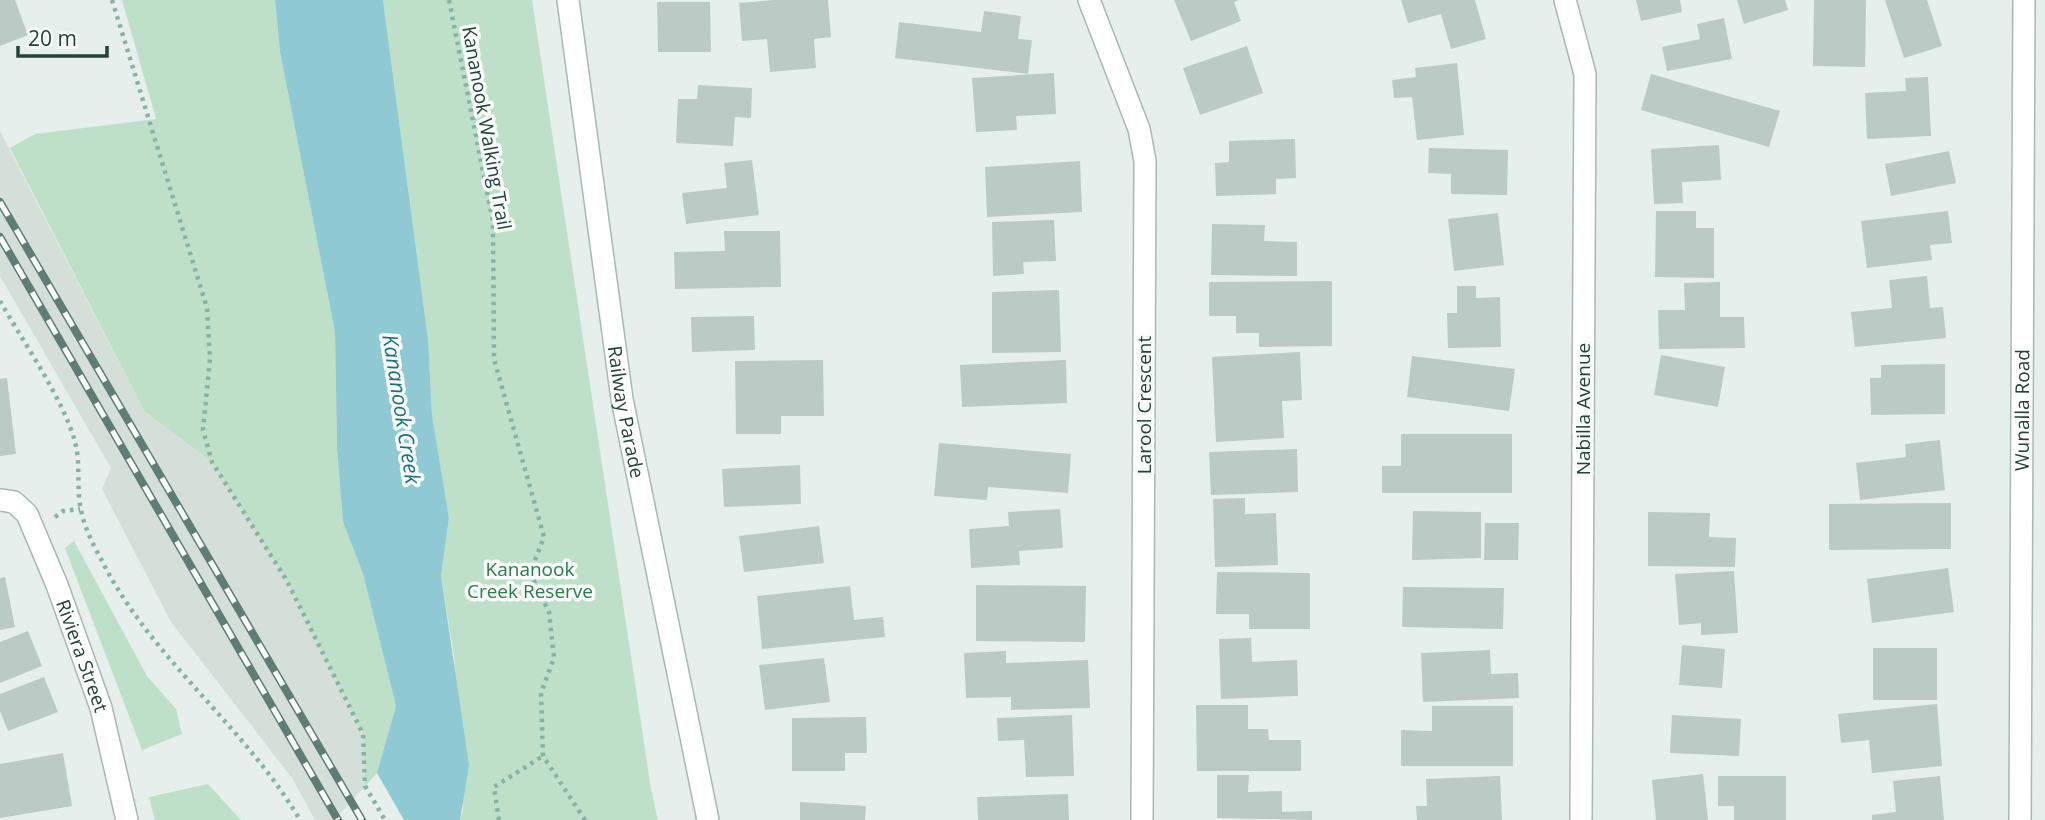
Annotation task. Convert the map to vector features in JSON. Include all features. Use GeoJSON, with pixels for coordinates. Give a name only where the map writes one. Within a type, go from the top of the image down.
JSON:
{"type":"FeatureCollection","features":[{"type":"Feature","properties":{"kind":"street","name":"Railway Parade"},"geometry":{"type":"LineString","coordinates":[[568,0],[622,399],[708,820]]}},
{"type":"Feature","properties":{"kind":"street","name":"Larool Crescent"},"geometry":{"type":"LineString","coordinates":[[1089,0],[1139,129],[1145,161],[1142,820]]}},
{"type":"Feature","properties":{"kind":"street","name":"Nabilla Avenue"},"geometry":{"type":"LineString","coordinates":[[1565,0],[1585,74],[1581,820]]}},
{"type":"Feature","properties":{"kind":"street","name":"Wunalla Road"},"geometry":{"type":"LineString","coordinates":[[2020,820],[2024,0]]}},
{"type":"Feature","properties":{"kind":"street","name":"Riviera Street"},"geometry":{"type":"LineString","coordinates":[[7,501],[27,513],[70,622],[101,708],[128,820]]}},
{"type":"Feature","properties":{"kind":"path"},"geometry":{"type":"LineString","coordinates":[[113,0],[207,308],[210,359],[203,430],[212,461],[286,581],[363,734],[365,786],[385,820]]}},
{"type":"Feature","properties":{"kind":"path","name":"Kananook Walking Trail"},"geometry":{"type":"LineString","coordinates":[[449,0],[493,222],[494,359],[544,537],[530,573],[549,612],[554,657],[541,694],[543,756]]}},
{"type":"Feature","properties":{"kind":"path"},"geometry":{"type":"LineString","coordinates":[[0,301],[49,385],[74,440],[80,475],[80,509],[101,559],[145,631],[282,790],[300,820]]}},
{"type":"Feature","properties":{"kind":"path"},"geometry":{"type":"LineString","coordinates":[[499,820],[494,787],[543,756],[585,820]]}},
{"type":"Feature","properties":{"kind":"shaded area"},"geometry":{"type":"Polygon","coordinates":[[[0,131],[144,411],[212,462],[287,581],[363,734],[365,786],[334,820],[315,820],[292,778],[171,622],[102,489],[111,468],[0,276],[0,131]]]}},
{"type":"Feature","properties":{"kind":"green space"},"geometry":{"type":"Polygon","coordinates":[[[122,0],[275,0],[280,52],[335,332],[337,448],[343,522],[363,574],[396,706],[377,773],[365,786],[363,734],[287,581],[212,462],[144,411],[10,148],[35,134],[156,119],[122,0]]]}},
{"type":"Feature","properties":{"kind":"green space","name":"Kananook Creek Reserve"},"geometry":{"type":"Polygon","coordinates":[[[383,0],[532,0],[651,789],[658,820],[460,820],[463,810],[454,656],[441,576],[449,518],[432,415],[428,339],[383,0]]]}},
{"type":"Feature","properties":{"kind":"green space"},"geometry":{"type":"Polygon","coordinates":[[[74,541],[147,676],[176,709],[182,734],[142,750],[65,548],[74,541]]]}},
{"type":"Feature","properties":{"kind":"green space"},"geometry":{"type":"Polygon","coordinates":[[[208,784],[241,820],[155,820],[149,797],[208,784]]]}},
{"type":"Feature","properties":{"kind":"water","name":"Kananook Creek"},"geometry":{"type":"Polygon","coordinates":[[[275,0],[383,0],[428,339],[432,415],[449,518],[441,576],[469,765],[460,820],[334,820],[377,773],[396,706],[363,574],[343,522],[337,448],[335,332],[280,52],[275,0]]]}},
{"type":"Feature","properties":{"kind":"pier"},"geometry":{"type":"Polygon","coordinates":[[[377,773],[404,820],[334,820],[365,786],[377,773]]]}},
{"type":"Feature","properties":{"kind":"building"},"geometry":{"type":"Polygon","coordinates":[[[0,0],[15,0],[28,35],[0,46],[0,0]]]}},
{"type":"Feature","properties":{"kind":"building"},"geometry":{"type":"Polygon","coordinates":[[[828,0],[831,37],[814,39],[816,68],[770,72],[767,39],[742,41],[739,3],[828,0]]]}},
{"type":"Feature","properties":{"kind":"building"},"geometry":{"type":"Polygon","coordinates":[[[1174,0],[1239,0],[1234,2],[1241,21],[1191,41],[1174,0]]]}},
{"type":"Feature","properties":{"kind":"building"},"geometry":{"type":"Polygon","coordinates":[[[1401,0],[1475,0],[1486,39],[1451,49],[1441,14],[1408,23],[1401,0]]]}},
{"type":"Feature","properties":{"kind":"building"},"geometry":{"type":"Polygon","coordinates":[[[1636,0],[1680,0],[1682,12],[1641,21],[1636,0]]]}},
{"type":"Feature","properties":{"kind":"building"},"geometry":{"type":"Polygon","coordinates":[[[1737,0],[1785,0],[1788,10],[1744,24],[1737,0]]]}},
{"type":"Feature","properties":{"kind":"building"},"geometry":{"type":"Polygon","coordinates":[[[1814,0],[1866,0],[1865,67],[1813,66],[1814,0]]]}},
{"type":"Feature","properties":{"kind":"building"},"geometry":{"type":"Polygon","coordinates":[[[1885,0],[1927,0],[1942,46],[1904,58],[1885,0]]]}},
{"type":"Feature","properties":{"kind":"building"},"geometry":{"type":"Polygon","coordinates":[[[657,2],[710,2],[711,52],[658,52],[657,2]]]}},
{"type":"Feature","properties":{"kind":"building"},"geometry":{"type":"Polygon","coordinates":[[[984,11],[1021,16],[1018,39],[1032,40],[1028,74],[895,58],[899,22],[981,32],[984,11]]]}},
{"type":"Feature","properties":{"kind":"building"},"geometry":{"type":"Polygon","coordinates":[[[1724,18],[1732,59],[1667,71],[1662,47],[1700,39],[1697,24],[1724,18]]]}},
{"type":"Feature","properties":{"kind":"building"},"geometry":{"type":"Polygon","coordinates":[[[1247,46],[1263,93],[1200,115],[1183,68],[1247,46]]]}},
{"type":"Feature","properties":{"kind":"building"},"geometry":{"type":"Polygon","coordinates":[[[1457,63],[1464,135],[1417,140],[1412,97],[1394,98],[1392,80],[1416,77],[1415,68],[1457,63]]]}},
{"type":"Feature","properties":{"kind":"building"},"geometry":{"type":"Polygon","coordinates":[[[1054,73],[1056,114],[1016,116],[1017,130],[976,132],[972,78],[1054,73]]]}},
{"type":"Feature","properties":{"kind":"building"},"geometry":{"type":"Polygon","coordinates":[[[1651,74],[1780,111],[1769,147],[1641,110],[1651,74]]]}},
{"type":"Feature","properties":{"kind":"building"},"geometry":{"type":"Polygon","coordinates":[[[1928,77],[1931,136],[1867,139],[1865,93],[1906,91],[1905,78],[1928,77]]]}},
{"type":"Feature","properties":{"kind":"building"},"geometry":{"type":"Polygon","coordinates":[[[698,85],[752,88],[751,118],[735,117],[733,146],[676,143],[678,99],[697,99],[698,85]]]}},
{"type":"Feature","properties":{"kind":"building"},"geometry":{"type":"Polygon","coordinates":[[[1295,139],[1296,178],[1276,179],[1276,194],[1216,196],[1215,163],[1229,162],[1229,141],[1295,139]]]}},
{"type":"Feature","properties":{"kind":"building"},"geometry":{"type":"Polygon","coordinates":[[[1719,145],[1721,180],[1682,182],[1683,203],[1654,204],[1651,149],[1719,145]]]}},
{"type":"Feature","properties":{"kind":"building"},"geometry":{"type":"Polygon","coordinates":[[[1429,148],[1508,150],[1507,195],[1451,194],[1451,174],[1428,173],[1429,148]]]}},
{"type":"Feature","properties":{"kind":"building"},"geometry":{"type":"Polygon","coordinates":[[[1949,151],[1956,183],[1891,196],[1885,164],[1949,151]]]}},
{"type":"Feature","properties":{"kind":"building"},"geometry":{"type":"Polygon","coordinates":[[[752,160],[759,215],[686,224],[682,193],[727,188],[724,163],[752,160]]]}},
{"type":"Feature","properties":{"kind":"building"},"geometry":{"type":"Polygon","coordinates":[[[1080,161],[1082,212],[987,217],[985,167],[1080,161]]]}},
{"type":"Feature","properties":{"kind":"building"},"geometry":{"type":"Polygon","coordinates":[[[1656,211],[1696,211],[1696,228],[1714,228],[1714,278],[1655,277],[1656,211]]]}},
{"type":"Feature","properties":{"kind":"building"},"geometry":{"type":"Polygon","coordinates":[[[1948,211],[1952,243],[1930,245],[1932,260],[1867,268],[1861,221],[1948,211]]]}},
{"type":"Feature","properties":{"kind":"building"},"geometry":{"type":"Polygon","coordinates":[[[1498,213],[1504,265],[1454,271],[1448,219],[1498,213]]]}},
{"type":"Feature","properties":{"kind":"building"},"geometry":{"type":"Polygon","coordinates":[[[1054,220],[1056,261],[1023,262],[1024,274],[993,276],[992,222],[1054,220]]]}},
{"type":"Feature","properties":{"kind":"building"},"geometry":{"type":"Polygon","coordinates":[[[1212,224],[1265,225],[1264,241],[1297,242],[1297,276],[1211,275],[1212,224]]]}},
{"type":"Feature","properties":{"kind":"building"},"geometry":{"type":"Polygon","coordinates":[[[724,231],[780,231],[781,287],[675,289],[674,252],[725,251],[724,231]]]}},
{"type":"Feature","properties":{"kind":"building"},"geometry":{"type":"Polygon","coordinates":[[[1927,276],[1930,308],[1943,307],[1946,338],[1855,347],[1851,312],[1892,308],[1889,280],[1927,276]]]}},
{"type":"Feature","properties":{"kind":"building"},"geometry":{"type":"Polygon","coordinates":[[[1332,281],[1332,346],[1259,347],[1259,333],[1236,333],[1236,316],[1209,316],[1209,282],[1332,281]]]}},
{"type":"Feature","properties":{"kind":"building"},"geometry":{"type":"Polygon","coordinates":[[[1720,282],[1720,317],[1744,317],[1745,348],[1659,349],[1658,310],[1685,310],[1684,283],[1720,282]]]}},
{"type":"Feature","properties":{"kind":"building"},"geometry":{"type":"Polygon","coordinates":[[[1457,286],[1476,286],[1476,298],[1500,297],[1501,347],[1448,348],[1447,313],[1457,313],[1457,286]]]}},
{"type":"Feature","properties":{"kind":"building"},"geometry":{"type":"Polygon","coordinates":[[[1059,290],[1061,352],[992,353],[992,292],[1059,290]]]}},
{"type":"Feature","properties":{"kind":"building"},"geometry":{"type":"Polygon","coordinates":[[[754,316],[755,350],[692,352],[691,317],[754,316]]]}},
{"type":"Feature","properties":{"kind":"building"},"geometry":{"type":"Polygon","coordinates":[[[1300,352],[1302,400],[1282,401],[1284,438],[1216,442],[1212,357],[1300,352]]]}},
{"type":"Feature","properties":{"kind":"building"},"geometry":{"type":"Polygon","coordinates":[[[1661,355],[1725,367],[1718,407],[1654,395],[1661,355]]]}},
{"type":"Feature","properties":{"kind":"building"},"geometry":{"type":"Polygon","coordinates":[[[1412,356],[1515,369],[1509,411],[1407,397],[1412,356]]]}},
{"type":"Feature","properties":{"kind":"building"},"geometry":{"type":"Polygon","coordinates":[[[823,360],[824,416],[781,416],[781,434],[736,434],[735,361],[823,360]]]}},
{"type":"Feature","properties":{"kind":"building"},"geometry":{"type":"Polygon","coordinates":[[[1066,360],[1067,403],[962,407],[960,365],[1066,360]]]}},
{"type":"Feature","properties":{"kind":"building"},"geometry":{"type":"Polygon","coordinates":[[[1945,364],[1945,414],[1871,415],[1870,378],[1881,378],[1881,365],[1945,364]]]}},
{"type":"Feature","properties":{"kind":"building"},"geometry":{"type":"Polygon","coordinates":[[[7,378],[16,454],[0,456],[0,379],[7,378]]]}},
{"type":"Feature","properties":{"kind":"building"},"geometry":{"type":"Polygon","coordinates":[[[1401,434],[1512,434],[1512,493],[1382,493],[1382,466],[1401,466],[1401,434]]]}},
{"type":"Feature","properties":{"kind":"building"},"geometry":{"type":"Polygon","coordinates":[[[1940,440],[1945,490],[1860,500],[1856,463],[1906,457],[1905,444],[1940,440]]]}},
{"type":"Feature","properties":{"kind":"building"},"geometry":{"type":"Polygon","coordinates":[[[939,443],[1071,454],[1068,493],[988,487],[987,500],[934,496],[939,443]]]}},
{"type":"Feature","properties":{"kind":"building"},"geometry":{"type":"Polygon","coordinates":[[[1297,449],[1298,492],[1211,495],[1209,452],[1297,449]]]}},
{"type":"Feature","properties":{"kind":"building"},"geometry":{"type":"Polygon","coordinates":[[[800,465],[801,504],[724,507],[722,469],[800,465]]]}},
{"type":"Feature","properties":{"kind":"building"},"geometry":{"type":"Polygon","coordinates":[[[1245,498],[1245,514],[1276,513],[1278,565],[1215,567],[1213,499],[1245,498]]]}},
{"type":"Feature","properties":{"kind":"building"},"geometry":{"type":"Polygon","coordinates":[[[1951,503],[1951,549],[1829,550],[1829,504],[1951,503]]]}},
{"type":"Feature","properties":{"kind":"building"},"geometry":{"type":"Polygon","coordinates":[[[1060,509],[1063,548],[1019,551],[1020,565],[971,568],[969,529],[1009,526],[1008,512],[1060,509]]]}},
{"type":"Feature","properties":{"kind":"building"},"geometry":{"type":"Polygon","coordinates":[[[1413,511],[1481,512],[1481,558],[1412,560],[1413,511]]]}},
{"type":"Feature","properties":{"kind":"building"},"geometry":{"type":"Polygon","coordinates":[[[1648,512],[1710,513],[1709,537],[1736,538],[1735,567],[1648,566],[1648,512]]]}},
{"type":"Feature","properties":{"kind":"building"},"geometry":{"type":"Polygon","coordinates":[[[1485,523],[1519,523],[1518,560],[1484,560],[1485,523]]]}},
{"type":"Feature","properties":{"kind":"building"},"geometry":{"type":"Polygon","coordinates":[[[819,526],[824,563],[744,572],[739,536],[819,526]]]}},
{"type":"Feature","properties":{"kind":"building"},"geometry":{"type":"Polygon","coordinates":[[[1948,568],[1954,612],[1872,623],[1867,579],[1948,568]]]}},
{"type":"Feature","properties":{"kind":"building"},"geometry":{"type":"Polygon","coordinates":[[[1734,571],[1738,633],[1701,635],[1701,623],[1679,625],[1675,574],[1734,571]]]}},
{"type":"Feature","properties":{"kind":"building"},"geometry":{"type":"Polygon","coordinates":[[[1217,572],[1310,573],[1310,629],[1249,629],[1249,614],[1216,614],[1217,572]]]}},
{"type":"Feature","properties":{"kind":"building"},"geometry":{"type":"Polygon","coordinates":[[[5,577],[15,627],[0,630],[0,578],[5,577]]]}},
{"type":"Feature","properties":{"kind":"building"},"geometry":{"type":"Polygon","coordinates":[[[976,585],[1086,586],[1085,642],[976,641],[976,585]]]}},
{"type":"Feature","properties":{"kind":"building"},"geometry":{"type":"Polygon","coordinates":[[[850,586],[854,620],[883,617],[885,637],[762,649],[757,596],[850,586]]]}},
{"type":"Feature","properties":{"kind":"building"},"geometry":{"type":"Polygon","coordinates":[[[1403,587],[1504,588],[1503,629],[1402,627],[1403,587]]]}},
{"type":"Feature","properties":{"kind":"building"},"geometry":{"type":"Polygon","coordinates":[[[28,631],[42,666],[0,683],[0,642],[28,631]]]}},
{"type":"Feature","properties":{"kind":"building"},"geometry":{"type":"Polygon","coordinates":[[[1251,638],[1252,662],[1297,660],[1298,696],[1221,699],[1219,639],[1251,638]]]}},
{"type":"Feature","properties":{"kind":"building"},"geometry":{"type":"Polygon","coordinates":[[[1682,645],[1725,649],[1722,688],[1679,685],[1682,645]]]}},
{"type":"Feature","properties":{"kind":"building"},"geometry":{"type":"Polygon","coordinates":[[[1873,648],[1937,648],[1937,700],[1873,700],[1873,648]]]}},
{"type":"Feature","properties":{"kind":"building"},"geometry":{"type":"Polygon","coordinates":[[[1490,650],[1491,674],[1518,673],[1519,698],[1423,702],[1421,653],[1490,650]]]}},
{"type":"Feature","properties":{"kind":"building"},"geometry":{"type":"Polygon","coordinates":[[[1006,651],[1006,663],[1088,660],[1090,708],[1011,710],[1011,697],[966,698],[964,653],[1006,651]]]}},
{"type":"Feature","properties":{"kind":"building"},"geometry":{"type":"Polygon","coordinates":[[[824,658],[830,702],[765,710],[759,665],[824,658]]]}},
{"type":"Feature","properties":{"kind":"building"},"geometry":{"type":"Polygon","coordinates":[[[44,677],[58,712],[8,731],[0,711],[0,694],[44,677]]]}},
{"type":"Feature","properties":{"kind":"building"},"geometry":{"type":"Polygon","coordinates":[[[1937,704],[1942,766],[1872,773],[1869,740],[1841,743],[1838,714],[1937,704]]]}},
{"type":"Feature","properties":{"kind":"building"},"geometry":{"type":"Polygon","coordinates":[[[1196,705],[1248,705],[1248,729],[1268,729],[1269,740],[1301,740],[1301,771],[1197,771],[1196,705]]]}},
{"type":"Feature","properties":{"kind":"building"},"geometry":{"type":"Polygon","coordinates":[[[1432,706],[1513,706],[1513,766],[1401,766],[1401,730],[1432,731],[1432,706]]]}},
{"type":"Feature","properties":{"kind":"building"},"geometry":{"type":"Polygon","coordinates":[[[1072,715],[1074,776],[1026,777],[1024,740],[998,741],[997,718],[1072,715]]]}},
{"type":"Feature","properties":{"kind":"building"},"geometry":{"type":"Polygon","coordinates":[[[1672,715],[1741,719],[1739,756],[1670,753],[1672,715]]]}},
{"type":"Feature","properties":{"kind":"building"},"geometry":{"type":"Polygon","coordinates":[[[866,717],[867,753],[845,753],[845,771],[792,771],[792,718],[866,717]]]}},
{"type":"Feature","properties":{"kind":"building"},"geometry":{"type":"Polygon","coordinates":[[[63,753],[72,806],[0,818],[0,764],[63,753]]]}},
{"type":"Feature","properties":{"kind":"building"},"geometry":{"type":"Polygon","coordinates":[[[1703,774],[1708,820],[1656,820],[1652,780],[1703,774]]]}},
{"type":"Feature","properties":{"kind":"building"},"geometry":{"type":"Polygon","coordinates":[[[1217,775],[1249,775],[1248,792],[1282,791],[1282,812],[1312,811],[1312,820],[1217,818],[1217,775]]]}},
{"type":"Feature","properties":{"kind":"building"},"geometry":{"type":"Polygon","coordinates":[[[1500,776],[1502,820],[1417,820],[1416,806],[1427,806],[1426,779],[1500,776]]]}},
{"type":"Feature","properties":{"kind":"building"},"geometry":{"type":"Polygon","coordinates":[[[1718,776],[1786,776],[1786,820],[1734,820],[1734,806],[1718,806],[1718,776]]]}},
{"type":"Feature","properties":{"kind":"building"},"geometry":{"type":"Polygon","coordinates":[[[1940,776],[1944,820],[1872,820],[1872,815],[1896,812],[1893,781],[1940,776]]]}},
{"type":"Feature","properties":{"kind":"building"},"geometry":{"type":"Polygon","coordinates":[[[1068,794],[1069,820],[978,820],[977,797],[1068,794]]]}},
{"type":"Feature","properties":{"kind":"building"},"geometry":{"type":"Polygon","coordinates":[[[800,802],[866,806],[865,820],[800,820],[800,802]]]}},
{"type":"Feature","properties":{"kind":"railway"},"geometry":{"type":"LineString","coordinates":[[0,202],[362,820]]}},
{"type":"Feature","properties":{"kind":"railway"},"geometry":{"type":"LineString","coordinates":[[0,237],[338,820]]}}]}
